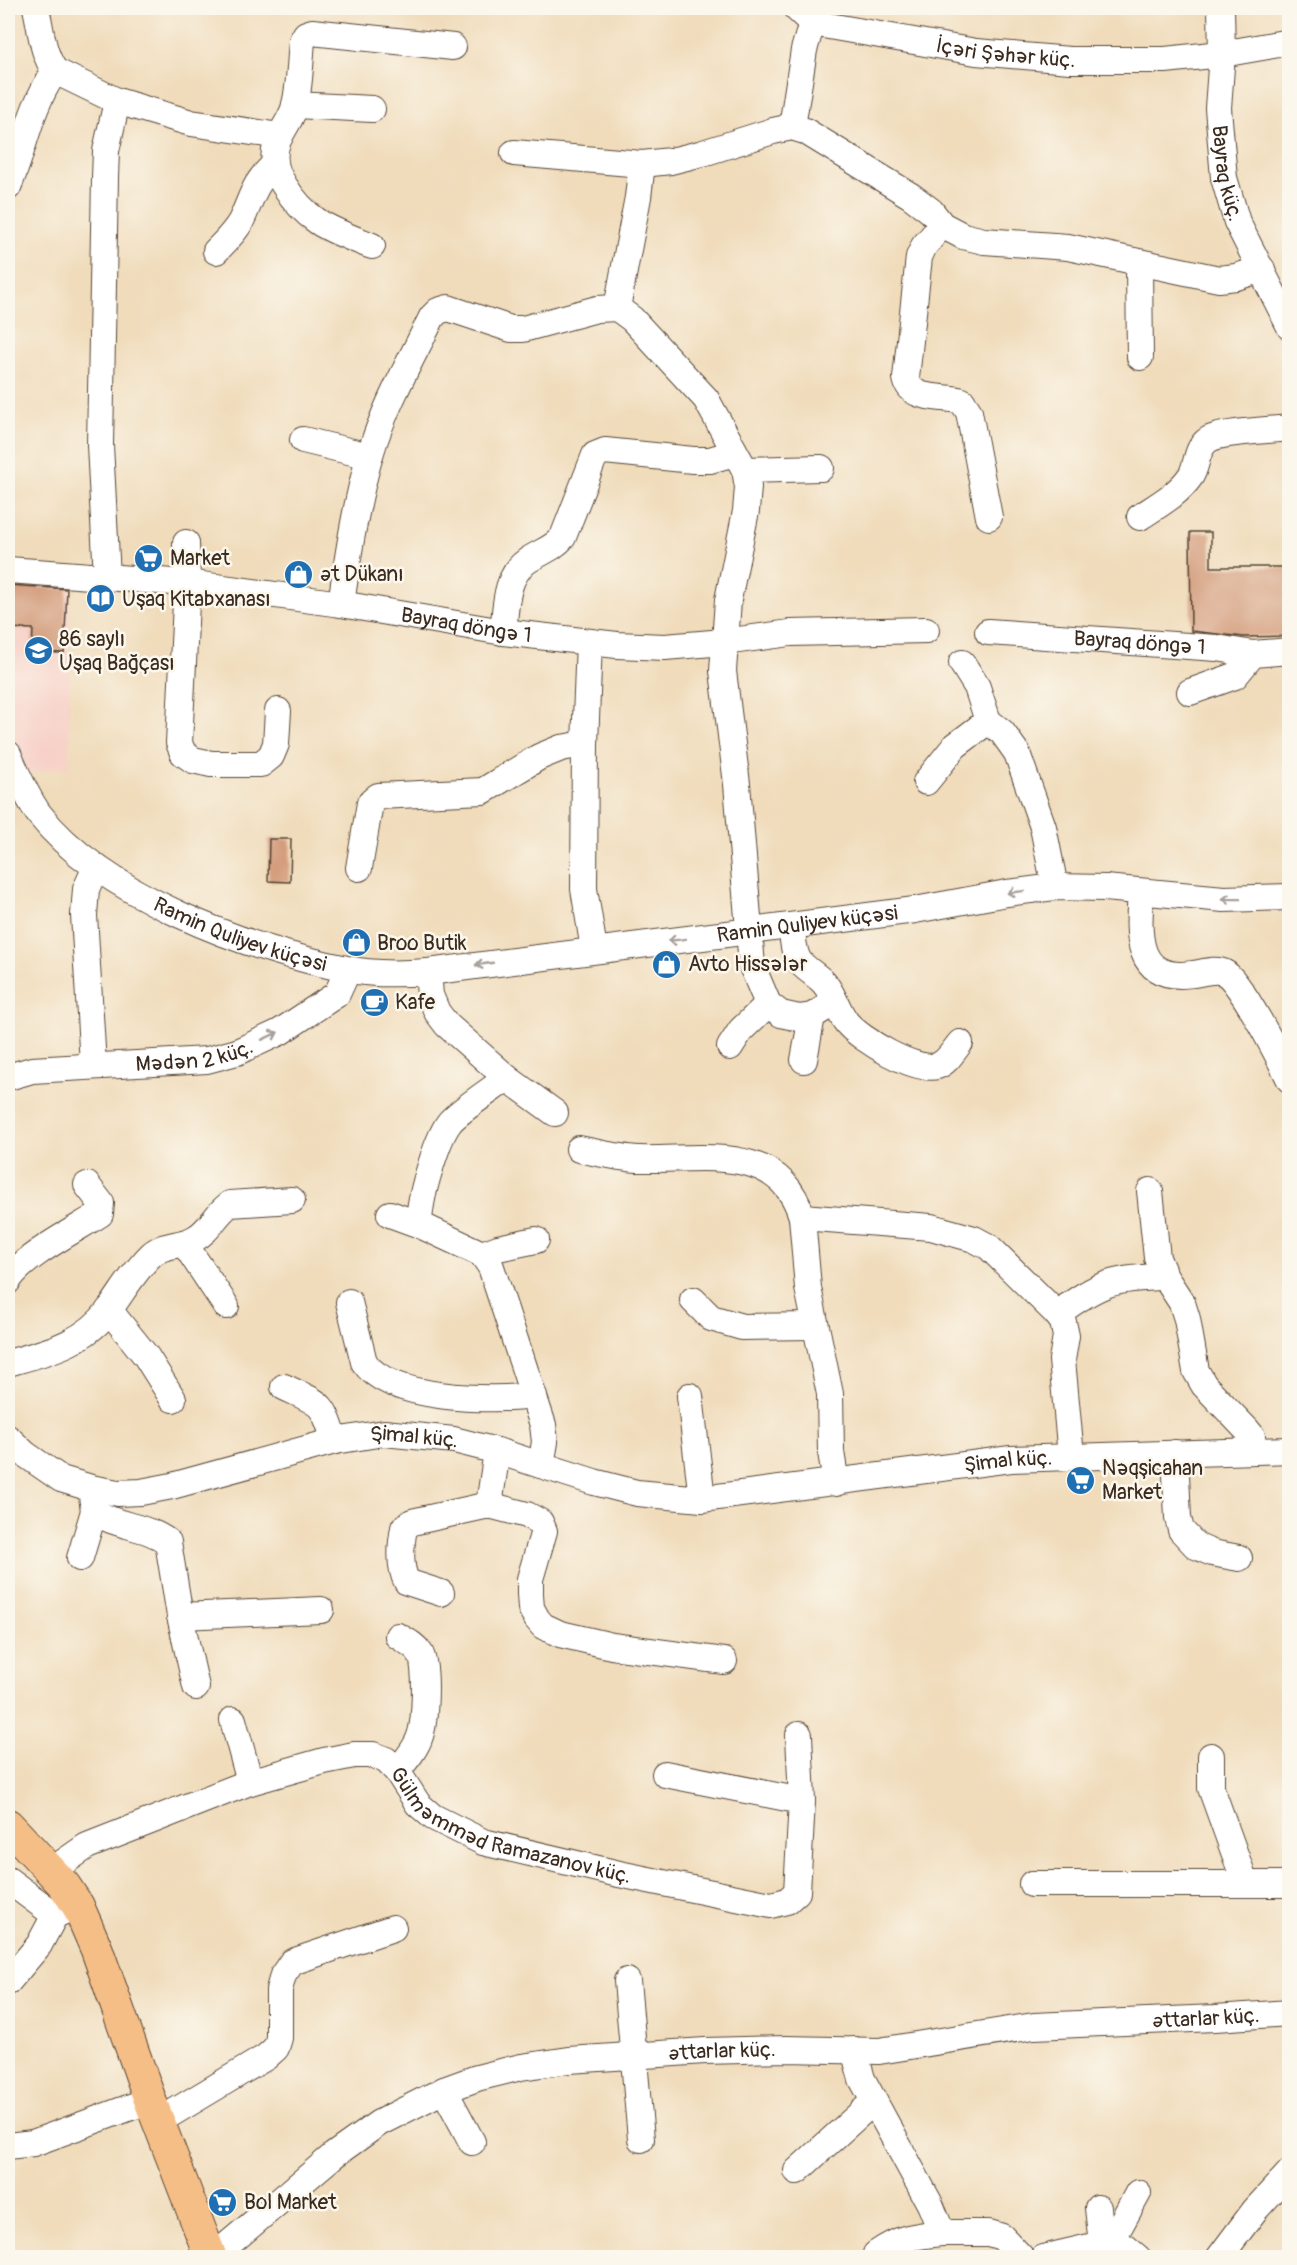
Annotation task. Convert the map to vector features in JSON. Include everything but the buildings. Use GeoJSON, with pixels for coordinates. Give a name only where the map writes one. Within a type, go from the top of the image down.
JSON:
{"type":"FeatureCollection","features":[{"type":"Feature","properties":{"kind":"main road"},"geometry":{"type":"LineString","coordinates":[[8,1825],[64,1885],[66,1911],[97,1950],[211,2258]]}},
{"type":"Feature","properties":{"kind":"street"},"geometry":{"type":"LineString","coordinates":[[36,8],[45,52],[55,70],[117,100],[191,123],[280,136]]}},
{"type":"Feature","properties":{"kind":"street","name":"Bayraq küç."},"geometry":{"type":"LineString","coordinates":[[1221,8],[1222,54],[1218,108],[1224,178],[1237,222],[1290,327]]}},
{"type":"Feature","properties":{"kind":"street"},"geometry":{"type":"LineString","coordinates":[[792,127],[804,50],[804,15]]}},
{"type":"Feature","properties":{"kind":"street","name":"İçəri Şəhər küç."},"geometry":{"type":"LineString","coordinates":[[804,15],[975,52],[1070,60],[1165,60],[1222,54],[1290,42]]}},
{"type":"Feature","properties":{"kind":"street"},"geometry":{"type":"LineString","coordinates":[[372,246],[328,228],[308,216],[290,195],[274,165],[275,148],[290,121],[295,105],[302,41],[306,34],[312,32],[453,47]]}},
{"type":"Feature","properties":{"kind":"street"},"geometry":{"type":"LineString","coordinates":[[8,187],[32,111],[41,91],[55,70]]}},
{"type":"Feature","properties":{"kind":"street"},"geometry":{"type":"LineString","coordinates":[[107,577],[100,445],[105,190],[106,151],[117,100]]}},
{"type":"Feature","properties":{"kind":"street"},"geometry":{"type":"LineString","coordinates":[[295,105],[372,109]]}},
{"type":"Feature","properties":{"kind":"street"},"geometry":{"type":"LineString","coordinates":[[514,153],[642,164],[671,161],[792,127],[806,131],[911,196],[931,211],[942,225],[963,236],[984,241],[1068,248],[1219,279],[1236,277],[1262,269]]}},
{"type":"Feature","properties":{"kind":"street"},"geometry":{"type":"LineString","coordinates":[[617,308],[642,164]]}},
{"type":"Feature","properties":{"kind":"street"},"geometry":{"type":"LineString","coordinates":[[216,250],[239,224],[247,203],[262,176],[274,165]]}},
{"type":"Feature","properties":{"kind":"street"},"geometry":{"type":"LineString","coordinates":[[942,225],[924,246],[919,257],[906,378],[908,387],[916,394],[962,401],[969,411],[989,517]]}},
{"type":"Feature","properties":{"kind":"street"},"geometry":{"type":"LineString","coordinates":[[1138,264],[1140,357]]}},
{"type":"Feature","properties":{"kind":"street"},"geometry":{"type":"LineString","coordinates":[[341,604],[349,552],[369,456],[381,423],[432,316],[448,308],[511,329],[523,329],[597,309],[617,308],[632,320],[706,399],[740,461],[748,487],[746,511],[733,569],[724,642],[723,671],[739,803],[747,931],[752,966],[768,1004],[781,1014],[799,1018],[812,1016],[835,1002]]}},
{"type":"Feature","properties":{"kind":"street"},"geometry":{"type":"LineString","coordinates":[[1140,517],[1171,498],[1191,476],[1197,454],[1207,440],[1220,436],[1290,428]]}},
{"type":"Feature","properties":{"kind":"street"},"geometry":{"type":"LineString","coordinates":[[303,440],[369,456]]}},
{"type":"Feature","properties":{"kind":"street"},"geometry":{"type":"LineString","coordinates":[[503,632],[508,592],[515,573],[526,562],[556,546],[563,537],[595,455],[605,451],[821,468]]}},
{"type":"Feature","properties":{"kind":"street"},"geometry":{"type":"LineString","coordinates":[[186,543],[187,583],[180,719],[180,743],[183,753],[194,760],[211,764],[261,764],[271,756],[276,744],[278,711]]}},
{"type":"Feature","properties":{"kind":"street","name":"Bayraq döngə 1"},"geometry":{"type":"LineString","coordinates":[[8,570],[187,583],[341,604],[503,632],[590,642],[664,646],[724,642],[790,633],[926,630]]}},
{"type":"Feature","properties":{"kind":"street","name":"Bayraq döngə 1"},"geometry":{"type":"LineString","coordinates":[[988,632],[1217,648],[1253,654],[1290,651]]}},
{"type":"Feature","properties":{"kind":"street"},"geometry":{"type":"LineString","coordinates":[[590,642],[585,744],[584,889],[594,949]]}},
{"type":"Feature","properties":{"kind":"street"},"geometry":{"type":"LineString","coordinates":[[1190,692],[1235,676],[1253,654]]}},
{"type":"Feature","properties":{"kind":"street"},"geometry":{"type":"LineString","coordinates":[[962,663],[977,687],[988,721],[1002,732],[1017,753],[1043,827],[1055,887]]}},
{"type":"Feature","properties":{"kind":"street"},"geometry":{"type":"LineString","coordinates":[[926,782],[955,746],[988,721]]}},
{"type":"Feature","properties":{"kind":"street"},"geometry":{"type":"LineString","coordinates":[[359,868],[370,803],[378,796],[483,791],[539,758],[561,748],[585,744]]}},
{"type":"Feature","properties":{"kind":"street","name":"Ramin Quliyev küçəsi"},"geometry":{"type":"LineString","coordinates":[[8,754],[21,783],[39,813],[57,834],[96,867],[155,902],[221,933],[348,970],[393,974],[428,972],[594,949],[915,910],[1007,893],[1055,887],[1224,899],[1290,897]]}},
{"type":"Feature","properties":{"kind":"street"},"geometry":{"type":"LineString","coordinates":[[93,1065],[84,915],[86,888],[96,867]]}},
{"type":"Feature","properties":{"kind":"street"},"geometry":{"type":"LineString","coordinates":[[1141,892],[1138,922],[1140,945],[1146,959],[1157,969],[1170,975],[1214,971],[1225,973],[1233,981],[1256,1016],[1290,1080]]}},
{"type":"Feature","properties":{"kind":"street"},"geometry":{"type":"LineString","coordinates":[[791,926],[796,955],[800,962],[825,984],[847,1023],[864,1038],[887,1053],[910,1062],[937,1066],[946,1060],[960,1043]]}},
{"type":"Feature","properties":{"kind":"street","name":"Mədən 2 küç."},"geometry":{"type":"LineString","coordinates":[[8,1077],[33,1070],[207,1060],[237,1052],[280,1032],[337,994],[348,970]]}},
{"type":"Feature","properties":{"kind":"street"},"geometry":{"type":"LineString","coordinates":[[428,972],[430,995],[437,1012],[447,1026],[507,1078],[555,1113]]}},
{"type":"Feature","properties":{"kind":"street"},"geometry":{"type":"LineString","coordinates":[[730,1047],[741,1029],[768,1004]]}},
{"type":"Feature","properties":{"kind":"street"},"geometry":{"type":"LineString","coordinates":[[804,1060],[812,1016]]}},
{"type":"Feature","properties":{"kind":"street"},"geometry":{"type":"LineString","coordinates":[[420,1225],[421,1202],[442,1136],[450,1122],[507,1078]]}},
{"type":"Feature","properties":{"kind":"street"},"geometry":{"type":"LineString","coordinates":[[579,1149],[636,1159],[733,1160],[759,1165],[774,1173],[799,1206],[802,1217],[808,1288],[830,1394],[831,1452],[836,1483]]}},
{"type":"Feature","properties":{"kind":"street"},"geometry":{"type":"LineString","coordinates":[[8,1281],[13,1272],[26,1261],[100,1214],[101,1203],[87,1185]]}},
{"type":"Feature","properties":{"kind":"street"},"geometry":{"type":"LineString","coordinates":[[1150,1191],[1157,1258],[1165,1277],[1182,1303],[1196,1371],[1204,1385],[1252,1436],[1254,1451]]}},
{"type":"Feature","properties":{"kind":"street"},"geometry":{"type":"LineString","coordinates":[[8,1363],[44,1353],[85,1335],[109,1310],[153,1253],[196,1238],[209,1227],[222,1209],[230,1204],[292,1200]]}},
{"type":"Feature","properties":{"kind":"street"},"geometry":{"type":"LineString","coordinates":[[390,1214],[420,1225],[482,1254],[491,1267],[543,1425],[545,1442],[541,1465]]}},
{"type":"Feature","properties":{"kind":"street"},"geometry":{"type":"LineString","coordinates":[[802,1217],[931,1227],[974,1239],[989,1247],[1058,1314],[1063,1322],[1066,1336],[1062,1360],[1071,1456]]}},
{"type":"Feature","properties":{"kind":"street"},"geometry":{"type":"LineString","coordinates":[[482,1254],[536,1240]]}},
{"type":"Feature","properties":{"kind":"street"},"geometry":{"type":"LineString","coordinates":[[184,1243],[226,1306]]}},
{"type":"Feature","properties":{"kind":"street"},"geometry":{"type":"LineString","coordinates":[[1058,1314],[1084,1294],[1106,1283],[1133,1278],[1165,1277]]}},
{"type":"Feature","properties":{"kind":"street"},"geometry":{"type":"LineString","coordinates":[[693,1300],[711,1318],[742,1327],[762,1329],[815,1326]]}},
{"type":"Feature","properties":{"kind":"street"},"geometry":{"type":"LineString","coordinates":[[350,1302],[364,1362],[369,1370],[381,1378],[398,1386],[461,1398],[509,1399],[534,1396]]}},
{"type":"Feature","properties":{"kind":"street"},"geometry":{"type":"LineString","coordinates":[[109,1310],[146,1356],[173,1399]]}},
{"type":"Feature","properties":{"kind":"street"},"geometry":{"type":"LineString","coordinates":[[284,1387],[317,1402],[325,1410],[335,1441]]}},
{"type":"Feature","properties":{"kind":"street"},"geometry":{"type":"LineString","coordinates":[[690,1396],[702,1499]]}},
{"type":"Feature","properties":{"kind":"street","name":"Şimal küç."},"geometry":{"type":"LineString","coordinates":[[8,1438],[25,1455],[93,1500],[118,1493],[141,1492],[172,1486],[335,1441],[384,1433],[454,1440],[637,1493],[702,1499],[974,1463],[1071,1456],[1290,1450]]}},
{"type":"Feature","properties":{"kind":"street"},"geometry":{"type":"LineString","coordinates":[[489,1505],[496,1451]]}},
{"type":"Feature","properties":{"kind":"street"},"geometry":{"type":"LineString","coordinates":[[1175,1453],[1178,1518],[1181,1530],[1196,1546],[1212,1553],[1239,1558]]}},
{"type":"Feature","properties":{"kind":"street"},"geometry":{"type":"LineString","coordinates":[[80,1558],[93,1500]]}},
{"type":"Feature","properties":{"kind":"street"},"geometry":{"type":"LineString","coordinates":[[93,1500],[104,1518],[159,1535],[168,1542],[180,1616],[196,1687]]}},
{"type":"Feature","properties":{"kind":"street"},"geometry":{"type":"LineString","coordinates":[[441,1593],[407,1582],[403,1574],[404,1528],[412,1522],[489,1505],[526,1515],[540,1522],[544,1531],[530,1579],[530,1594],[531,1608],[543,1626],[560,1634],[612,1646],[724,1661]]}},
{"type":"Feature","properties":{"kind":"street"},"geometry":{"type":"LineString","coordinates":[[180,1616],[321,1610]]}},
{"type":"Feature","properties":{"kind":"street"},"geometry":{"type":"LineString","coordinates":[[397,1771],[415,1748],[421,1735],[425,1671],[419,1650],[398,1636]]}},
{"type":"Feature","properties":{"kind":"street"},"geometry":{"type":"LineString","coordinates":[[233,1720],[250,1782]]}},
{"type":"Feature","properties":{"kind":"street","name":"Gülməmməd Ramazanov küç."},"geometry":{"type":"LineString","coordinates":[[51,1871],[87,1846],[250,1782],[324,1761],[354,1755],[373,1755],[386,1760],[397,1771],[418,1804],[433,1817],[483,1842],[620,1874],[771,1905],[787,1901],[797,1892],[802,1801],[799,1735]]}},
{"type":"Feature","properties":{"kind":"street"},"geometry":{"type":"LineString","coordinates":[[1210,1756],[1211,1788],[1237,1858],[1243,1884]]}},
{"type":"Feature","properties":{"kind":"street"},"geometry":{"type":"LineString","coordinates":[[664,1774],[802,1801]]}},
{"type":"Feature","properties":{"kind":"street"},"geometry":{"type":"LineString","coordinates":[[8,1880],[66,1911],[8,1982]]}},
{"type":"Feature","properties":{"kind":"street"},"geometry":{"type":"LineString","coordinates":[[1032,1884],[1290,1884]]}},
{"type":"Feature","properties":{"kind":"street"},"geometry":{"type":"LineString","coordinates":[[8,2146],[33,2143],[155,2110],[246,2069],[276,2048],[279,2038],[279,1990],[283,1975],[292,1962],[393,1928]]}},
{"type":"Feature","properties":{"kind":"street"},"geometry":{"type":"LineString","coordinates":[[627,1981],[641,2139]]}},
{"type":"Feature","properties":{"kind":"street","name":"Əttarlar küç."},"geometry":{"type":"LineString","coordinates":[[211,2258],[334,2155],[379,2123],[444,2090],[477,2078],[521,2067],[569,2060],[635,2055],[786,2049],[879,2051],[1034,2026],[1290,2013]]}},
{"type":"Feature","properties":{"kind":"street"},"geometry":{"type":"LineString","coordinates":[[854,2050],[858,2068],[930,2204],[942,2233]]}},
{"type":"Feature","properties":{"kind":"street"},"geometry":{"type":"LineString","coordinates":[[444,2090],[472,2142]]}},
{"type":"Feature","properties":{"kind":"street"},"geometry":{"type":"LineString","coordinates":[[797,2170],[874,2101]]}},
{"type":"Feature","properties":{"kind":"street"},"geometry":{"type":"LineString","coordinates":[[1219,2258],[1255,2210],[1290,2172]]}},
{"type":"Feature","properties":{"kind":"street"},"geometry":{"type":"LineString","coordinates":[[1107,2243],[1138,2193]]}},
{"type":"Feature","properties":{"kind":"street"},"geometry":{"type":"LineString","coordinates":[[1098,2208],[1107,2243]]}},
{"type":"Feature","properties":{"kind":"street"},"geometry":{"type":"LineString","coordinates":[[876,2254],[895,2241],[908,2237],[942,2233],[989,2233],[1002,2237],[1022,2258]]}},
{"type":"Feature","properties":{"kind":"street"},"geometry":{"type":"LineString","coordinates":[[1043,2258],[1107,2243],[1125,2247],[1138,2258]]}},
{"type":"Feature","properties":{"kind":"shaded area","name":"86 saylı Uşaq Bağçası"},"geometry":{"type":"Polygon","coordinates":[[[8,582],[70,585],[69,766],[28,773],[8,717],[8,582]]]}},
{"type":"Feature","properties":{"kind":"place","name":"Market"},"geometry":{"type":"Point","coordinates":[149,558]}},
{"type":"Feature","properties":{"kind":"place","name":"Ət Dükanı"},"geometry":{"type":"Point","coordinates":[299,574]}},
{"type":"Feature","properties":{"kind":"place","name":"Uşaq Kitabxanası"},"geometry":{"type":"Point","coordinates":[101,599]}},
{"type":"Feature","properties":{"kind":"place","name":"86 saylı Uşaq Bağçası"},"geometry":{"type":"Point","coordinates":[38,651]}},
{"type":"Feature","properties":{"kind":"place","name":"Broo Butik"},"geometry":{"type":"Point","coordinates":[356,943]}},
{"type":"Feature","properties":{"kind":"place","name":"Avto Hissələr"},"geometry":{"type":"Point","coordinates":[667,964]}},
{"type":"Feature","properties":{"kind":"place","name":"Kafe"},"geometry":{"type":"Point","coordinates":[374,1002]}},
{"type":"Feature","properties":{"kind":"place","name":"Nəqşicahan Market"},"geometry":{"type":"Point","coordinates":[1081,1480]}},
{"type":"Feature","properties":{"kind":"place","name":"Bol Market"},"geometry":{"type":"Point","coordinates":[223,2202]}}]}
